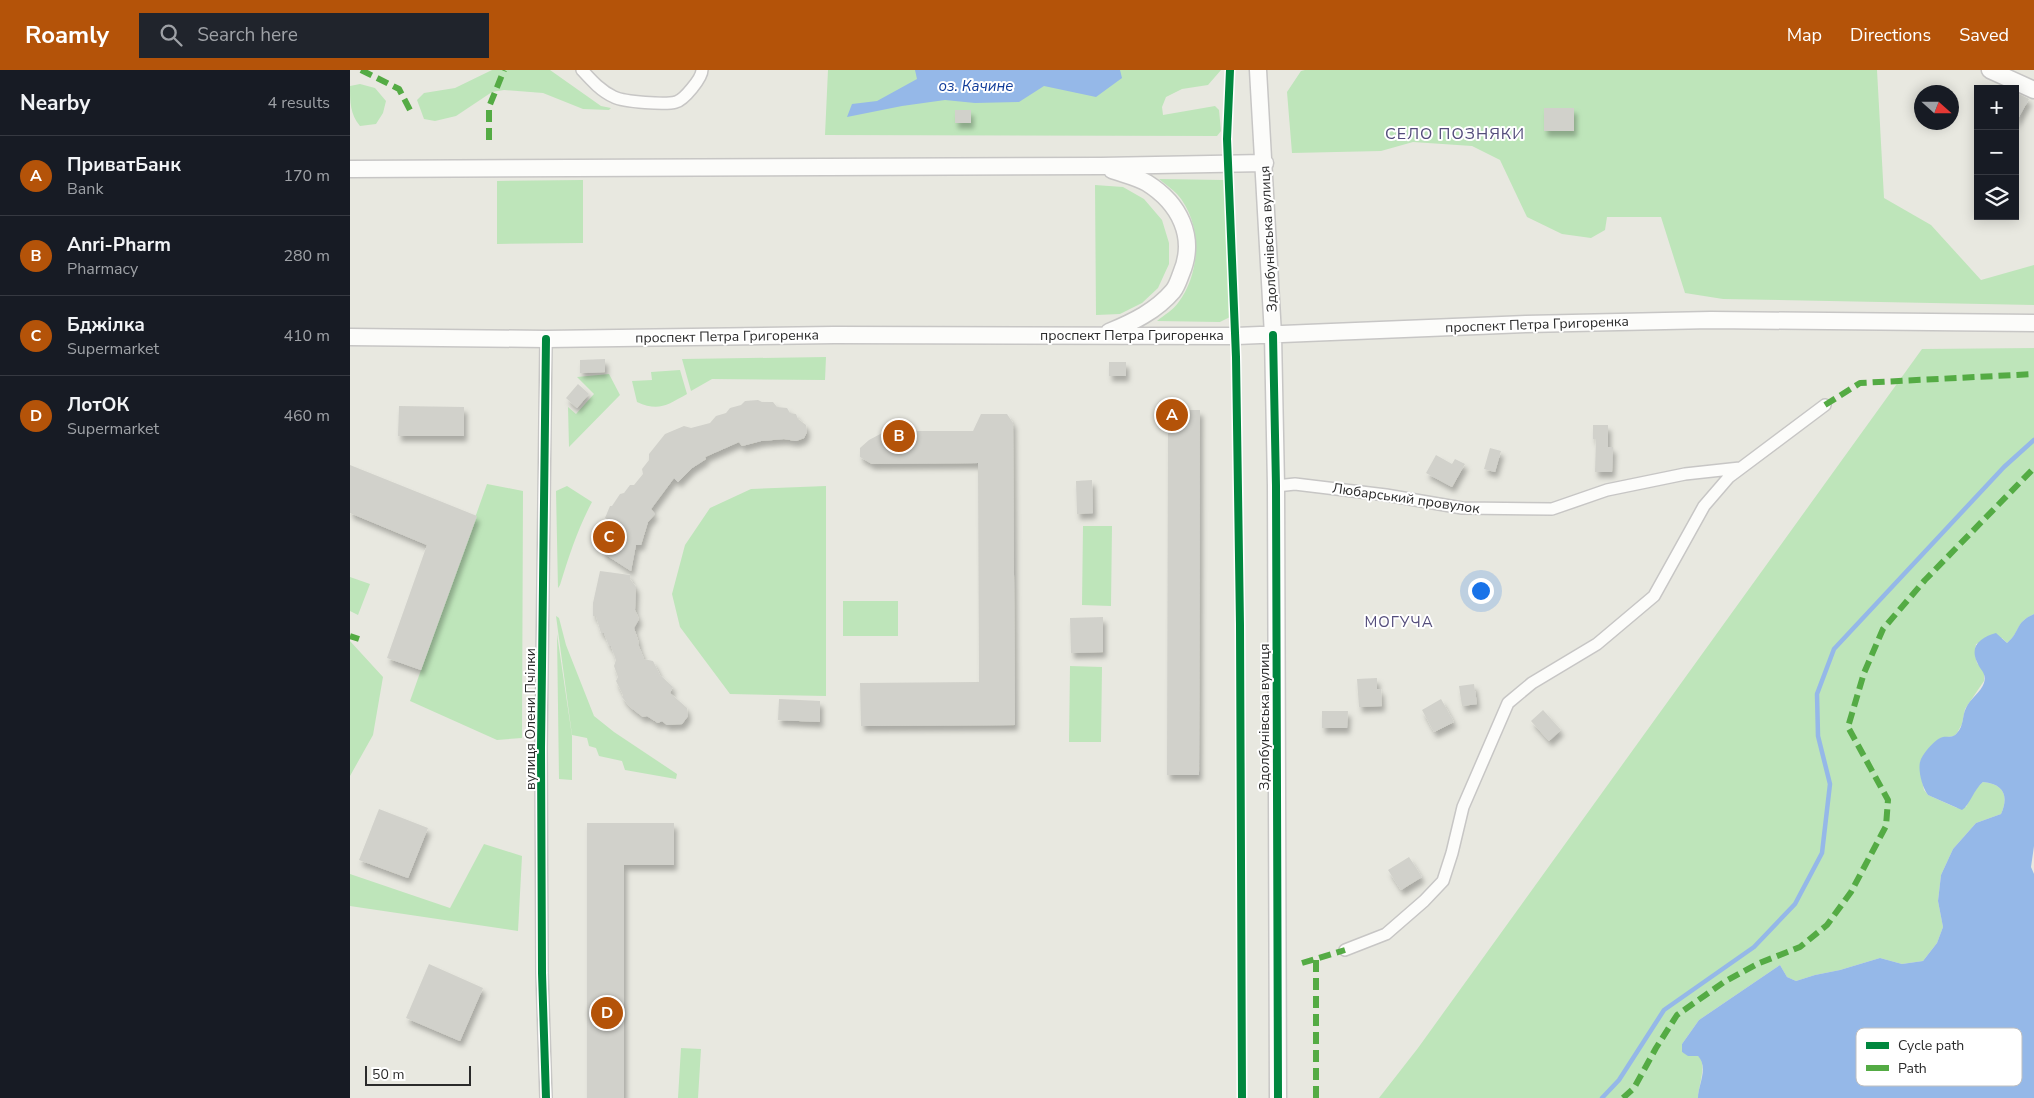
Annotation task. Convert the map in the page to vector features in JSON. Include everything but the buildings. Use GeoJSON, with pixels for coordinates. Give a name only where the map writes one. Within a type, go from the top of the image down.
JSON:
{"type":"FeatureCollection","features":[{"type":"Feature","properties":{"kind":"main road","name":"Здолбунівська вулиця"},"geometry":{"type":"LineString","coordinates":[[1259,70],[1273,335],[1276,486],[1278,1098]]}},
{"type":"Feature","properties":{"kind":"main road"},"geometry":{"type":"LineString","coordinates":[[1990,70],[2034,90]]}},
{"type":"Feature","properties":{"kind":"main road"},"geometry":{"type":"LineString","coordinates":[[350,169],[1101,166],[1265,163]]}},
{"type":"Feature","properties":{"kind":"main road"},"geometry":{"type":"LineString","coordinates":[[1101,166],[1146,182],[1170,200],[1185,228],[1187,247],[1185,266],[1174,290],[1155,308],[1135,321],[1103,335]]}},
{"type":"Feature","properties":{"kind":"main road","name":"проспект Петра Григоренка"},"geometry":{"type":"LineString","coordinates":[[350,336],[546,339],[826,335],[1273,335],[1526,324],[1711,320],[2034,323]]}},
{"type":"Feature","properties":{"kind":"street"},"geometry":{"type":"LineString","coordinates":[[582,70],[599,88],[624,101],[672,103],[681,99],[702,76],[702,70]]}},
{"type":"Feature","properties":{"kind":"street","name":"вулиця Олени Пчілки"},"geometry":{"type":"LineString","coordinates":[[546,339],[541,748],[542,973],[546,1098]]}},
{"type":"Feature","properties":{"kind":"street"},"geometry":{"type":"LineString","coordinates":[[1345,950],[1386,934],[1424,902],[1443,881],[1463,807],[1508,703],[1532,683],[1597,644],[1654,596],[1704,506],[1729,478],[1825,405]]}},
{"type":"Feature","properties":{"kind":"street","name":"Любарський провулок"},"geometry":{"type":"LineString","coordinates":[[1276,486],[1295,484],[1386,494],[1462,508],[1552,509],[1607,490],[1685,474],[1741,468]]}},
{"type":"Feature","properties":{"kind":"green space"},"geometry":{"type":"Polygon","coordinates":[[[492,70],[550,70],[601,106],[611,108],[609,110],[583,109],[543,93],[504,90],[492,92],[456,116],[435,121],[424,119],[417,100],[424,93],[455,88],[492,70]]]}},
{"type":"Feature","properties":{"kind":"green space"},"geometry":{"type":"Polygon","coordinates":[[[828,70],[1221,70],[1208,85],[1182,89],[1166,97],[1162,107],[1163,115],[1215,106],[1219,110],[1221,131],[1217,136],[825,135],[828,70]]]}},
{"type":"Feature","properties":{"kind":"green space"},"geometry":{"type":"Polygon","coordinates":[[[1877,70],[1884,198],[1931,225],[1981,280],[2034,265],[2034,305],[1723,299],[1685,293],[1661,217],[1607,217],[1605,230],[1591,238],[1562,234],[1527,217],[1500,160],[1472,146],[1413,142],[1381,151],[1292,153],[1287,92],[1301,71],[1877,70]]]}},
{"type":"Feature","properties":{"kind":"green space"},"geometry":{"type":"Polygon","coordinates":[[[360,84],[375,88],[386,101],[383,113],[376,124],[360,126],[352,112],[350,86],[360,84]]]}},
{"type":"Feature","properties":{"kind":"green space"},"geometry":{"type":"Polygon","coordinates":[[[1159,179],[1224,180],[1232,316],[1220,322],[1157,321],[1176,306],[1186,291],[1195,263],[1196,248],[1195,233],[1185,206],[1177,194],[1159,179]]]}},
{"type":"Feature","properties":{"kind":"green space"},"geometry":{"type":"Polygon","coordinates":[[[583,180],[583,243],[497,244],[497,181],[583,180]]]}},
{"type":"Feature","properties":{"kind":"green space"},"geometry":{"type":"Polygon","coordinates":[[[1095,185],[1123,187],[1144,199],[1162,220],[1169,243],[1169,264],[1158,288],[1142,303],[1120,314],[1096,315],[1095,185]]]}},
{"type":"Feature","properties":{"kind":"green space"},"geometry":{"type":"Polygon","coordinates":[[[2034,348],[2034,614],[2020,624],[2007,643],[2002,638],[1976,644],[1975,654],[1977,663],[1984,671],[1984,681],[1965,709],[1962,724],[1957,733],[1954,736],[1940,738],[1920,762],[1924,790],[1928,795],[1957,808],[1966,807],[1975,789],[1983,782],[2000,788],[2005,802],[2001,814],[1976,823],[1953,849],[1941,875],[1938,901],[1943,927],[1937,943],[1923,961],[1902,964],[1880,958],[1796,981],[1787,977],[1780,965],[1699,1020],[1682,1044],[1682,1052],[1696,1055],[1701,1059],[1702,1069],[1698,1098],[1379,1098],[1418,1048],[1922,349],[2034,348]]]}},
{"type":"Feature","properties":{"kind":"green space"},"geometry":{"type":"Polygon","coordinates":[[[826,357],[825,380],[712,379],[691,391],[682,359],[826,357]]]}},
{"type":"Feature","properties":{"kind":"green space"},"geometry":{"type":"Polygon","coordinates":[[[680,370],[687,394],[668,404],[657,407],[637,402],[632,381],[652,380],[651,372],[680,370]]]}},
{"type":"Feature","properties":{"kind":"green space"},"geometry":{"type":"Polygon","coordinates":[[[609,374],[620,395],[569,447],[568,407],[576,414],[594,394],[577,377],[609,374]]]}},
{"type":"Feature","properties":{"kind":"green space"},"geometry":{"type":"Polygon","coordinates":[[[487,484],[523,491],[522,738],[497,740],[410,701],[487,484]]]}},
{"type":"Feature","properties":{"kind":"green space"},"geometry":{"type":"Polygon","coordinates":[[[567,486],[592,502],[578,532],[558,588],[556,491],[567,486]]]}},
{"type":"Feature","properties":{"kind":"green space"},"geometry":{"type":"Polygon","coordinates":[[[826,486],[826,696],[730,694],[680,627],[672,594],[685,545],[710,508],[751,489],[826,486]]]}},
{"type":"Feature","properties":{"kind":"green space"},"geometry":{"type":"Polygon","coordinates":[[[1083,526],[1112,526],[1111,606],[1082,605],[1083,526]]]}},
{"type":"Feature","properties":{"kind":"green space"},"geometry":{"type":"Polygon","coordinates":[[[350,577],[370,584],[358,615],[350,611],[350,577]]]}},
{"type":"Feature","properties":{"kind":"green space"},"geometry":{"type":"Polygon","coordinates":[[[843,601],[898,601],[898,636],[843,636],[843,601]]]}},
{"type":"Feature","properties":{"kind":"green space"},"geometry":{"type":"Polygon","coordinates":[[[556,616],[559,618],[566,645],[594,716],[614,732],[677,774],[676,779],[625,770],[622,761],[599,756],[596,748],[589,746],[587,738],[572,735],[556,616]]]}},
{"type":"Feature","properties":{"kind":"green space"},"geometry":{"type":"Polygon","coordinates":[[[557,634],[572,736],[572,780],[559,779],[557,634]]]}},
{"type":"Feature","properties":{"kind":"green space"},"geometry":{"type":"Polygon","coordinates":[[[350,641],[383,677],[373,735],[350,776],[350,641]]]}},
{"type":"Feature","properties":{"kind":"green space"},"geometry":{"type":"Polygon","coordinates":[[[1070,666],[1102,667],[1101,742],[1069,742],[1070,666]]]}},
{"type":"Feature","properties":{"kind":"green space"},"geometry":{"type":"Polygon","coordinates":[[[484,844],[522,856],[518,931],[350,906],[350,874],[450,908],[484,844]]]}},
{"type":"Feature","properties":{"kind":"green space"},"geometry":{"type":"Polygon","coordinates":[[[681,1048],[701,1049],[698,1098],[678,1098],[681,1048]]]}},
{"type":"Feature","properties":{"kind":"water","name":"оз. Качине"},"geometry":{"type":"Polygon","coordinates":[[[915,70],[1120,70],[1122,78],[1096,97],[1044,86],[1019,102],[975,103],[945,100],[847,117],[852,104],[877,101],[917,79],[915,70]]]}},
{"type":"Feature","properties":{"kind":"water"},"geometry":{"type":"Polygon","coordinates":[[[2034,614],[2034,846],[2031,867],[2034,874],[2034,1098],[1698,1098],[1703,1066],[1698,1056],[1688,1056],[1682,1052],[1682,1044],[1699,1020],[1780,965],[1787,977],[1796,981],[1880,958],[1902,964],[1923,961],[1937,943],[1943,927],[1938,901],[1941,875],[1953,849],[1976,823],[2001,814],[2005,802],[2000,788],[1983,782],[1962,810],[1928,795],[1921,779],[1920,762],[1925,752],[1937,740],[1942,737],[1953,736],[1957,733],[1961,727],[1966,708],[1983,686],[1985,677],[1975,656],[1978,643],[1982,639],[1996,633],[2007,643],[2020,624],[2034,614]]]}},
{"type":"Feature","properties":{"kind":"waterway"},"geometry":{"type":"LineString","coordinates":[[1602,1098],[1619,1080],[1664,1010],[1754,947],[1795,904],[1822,853],[1830,784],[1818,736],[1817,694],[1834,649],[2004,467],[2034,440]]}},
{"type":"Feature","properties":{"kind":"marked path"},"geometry":{"type":"LineString","coordinates":[[361,70],[399,89],[410,110]]}},
{"type":"Feature","properties":{"kind":"marked path"},"geometry":{"type":"LineString","coordinates":[[489,140],[489,107],[504,70]]}},
{"type":"Feature","properties":{"kind":"marked path"},"geometry":{"type":"LineString","coordinates":[[1825,405],[1860,383],[2034,374]]}},
{"type":"Feature","properties":{"kind":"marked path"},"geometry":{"type":"LineString","coordinates":[[1623,1098],[1634,1088],[1677,1015],[1724,982],[1757,964],[1800,947],[1827,925],[1851,892],[1886,826],[1888,800],[1848,727],[1864,673],[1883,629],[1925,580],[2034,468]]}},
{"type":"Feature","properties":{"kind":"marked path"},"geometry":{"type":"LineString","coordinates":[[350,636],[359,639]]}},
{"type":"Feature","properties":{"kind":"marked path"},"geometry":{"type":"LineString","coordinates":[[1302,963],[1345,950]]}},
{"type":"Feature","properties":{"kind":"marked path"},"geometry":{"type":"LineString","coordinates":[[1316,959],[1316,1098]]}},
{"type":"Feature","properties":{"kind":"cycle path"},"geometry":{"type":"LineString","coordinates":[[1230,70],[1227,139],[1236,357],[1240,625],[1242,1098]]}},
{"type":"Feature","properties":{"kind":"cycle path"},"geometry":{"type":"LineString","coordinates":[[1273,335],[1276,486],[1278,1098]]}},
{"type":"Feature","properties":{"kind":"cycle path"},"geometry":{"type":"LineString","coordinates":[[546,339],[541,748],[542,973],[546,1098]]}},
{"type":"Feature","properties":{"kind":"place","name":"ПриватБанк"},"geometry":{"type":"Point","coordinates":[1172,415]}},
{"type":"Feature","properties":{"kind":"place","name":"Anri-Pharm"},"geometry":{"type":"Point","coordinates":[899,436]}},
{"type":"Feature","properties":{"kind":"place","name":"Бджілка"},"geometry":{"type":"Point","coordinates":[609,537]}},
{"type":"Feature","properties":{"kind":"place","name":"ЛотОК"},"geometry":{"type":"Point","coordinates":[607,1013]}},
{"type":"Feature","properties":{"kind":"district","name":"СЕЛО ПОЗНЯКИ"},"geometry":{"type":"Point","coordinates":[1455,133]}},
{"type":"Feature","properties":{"kind":"district","name":"МОГУЧА"},"geometry":{"type":"Point","coordinates":[1399,622]}}]}
